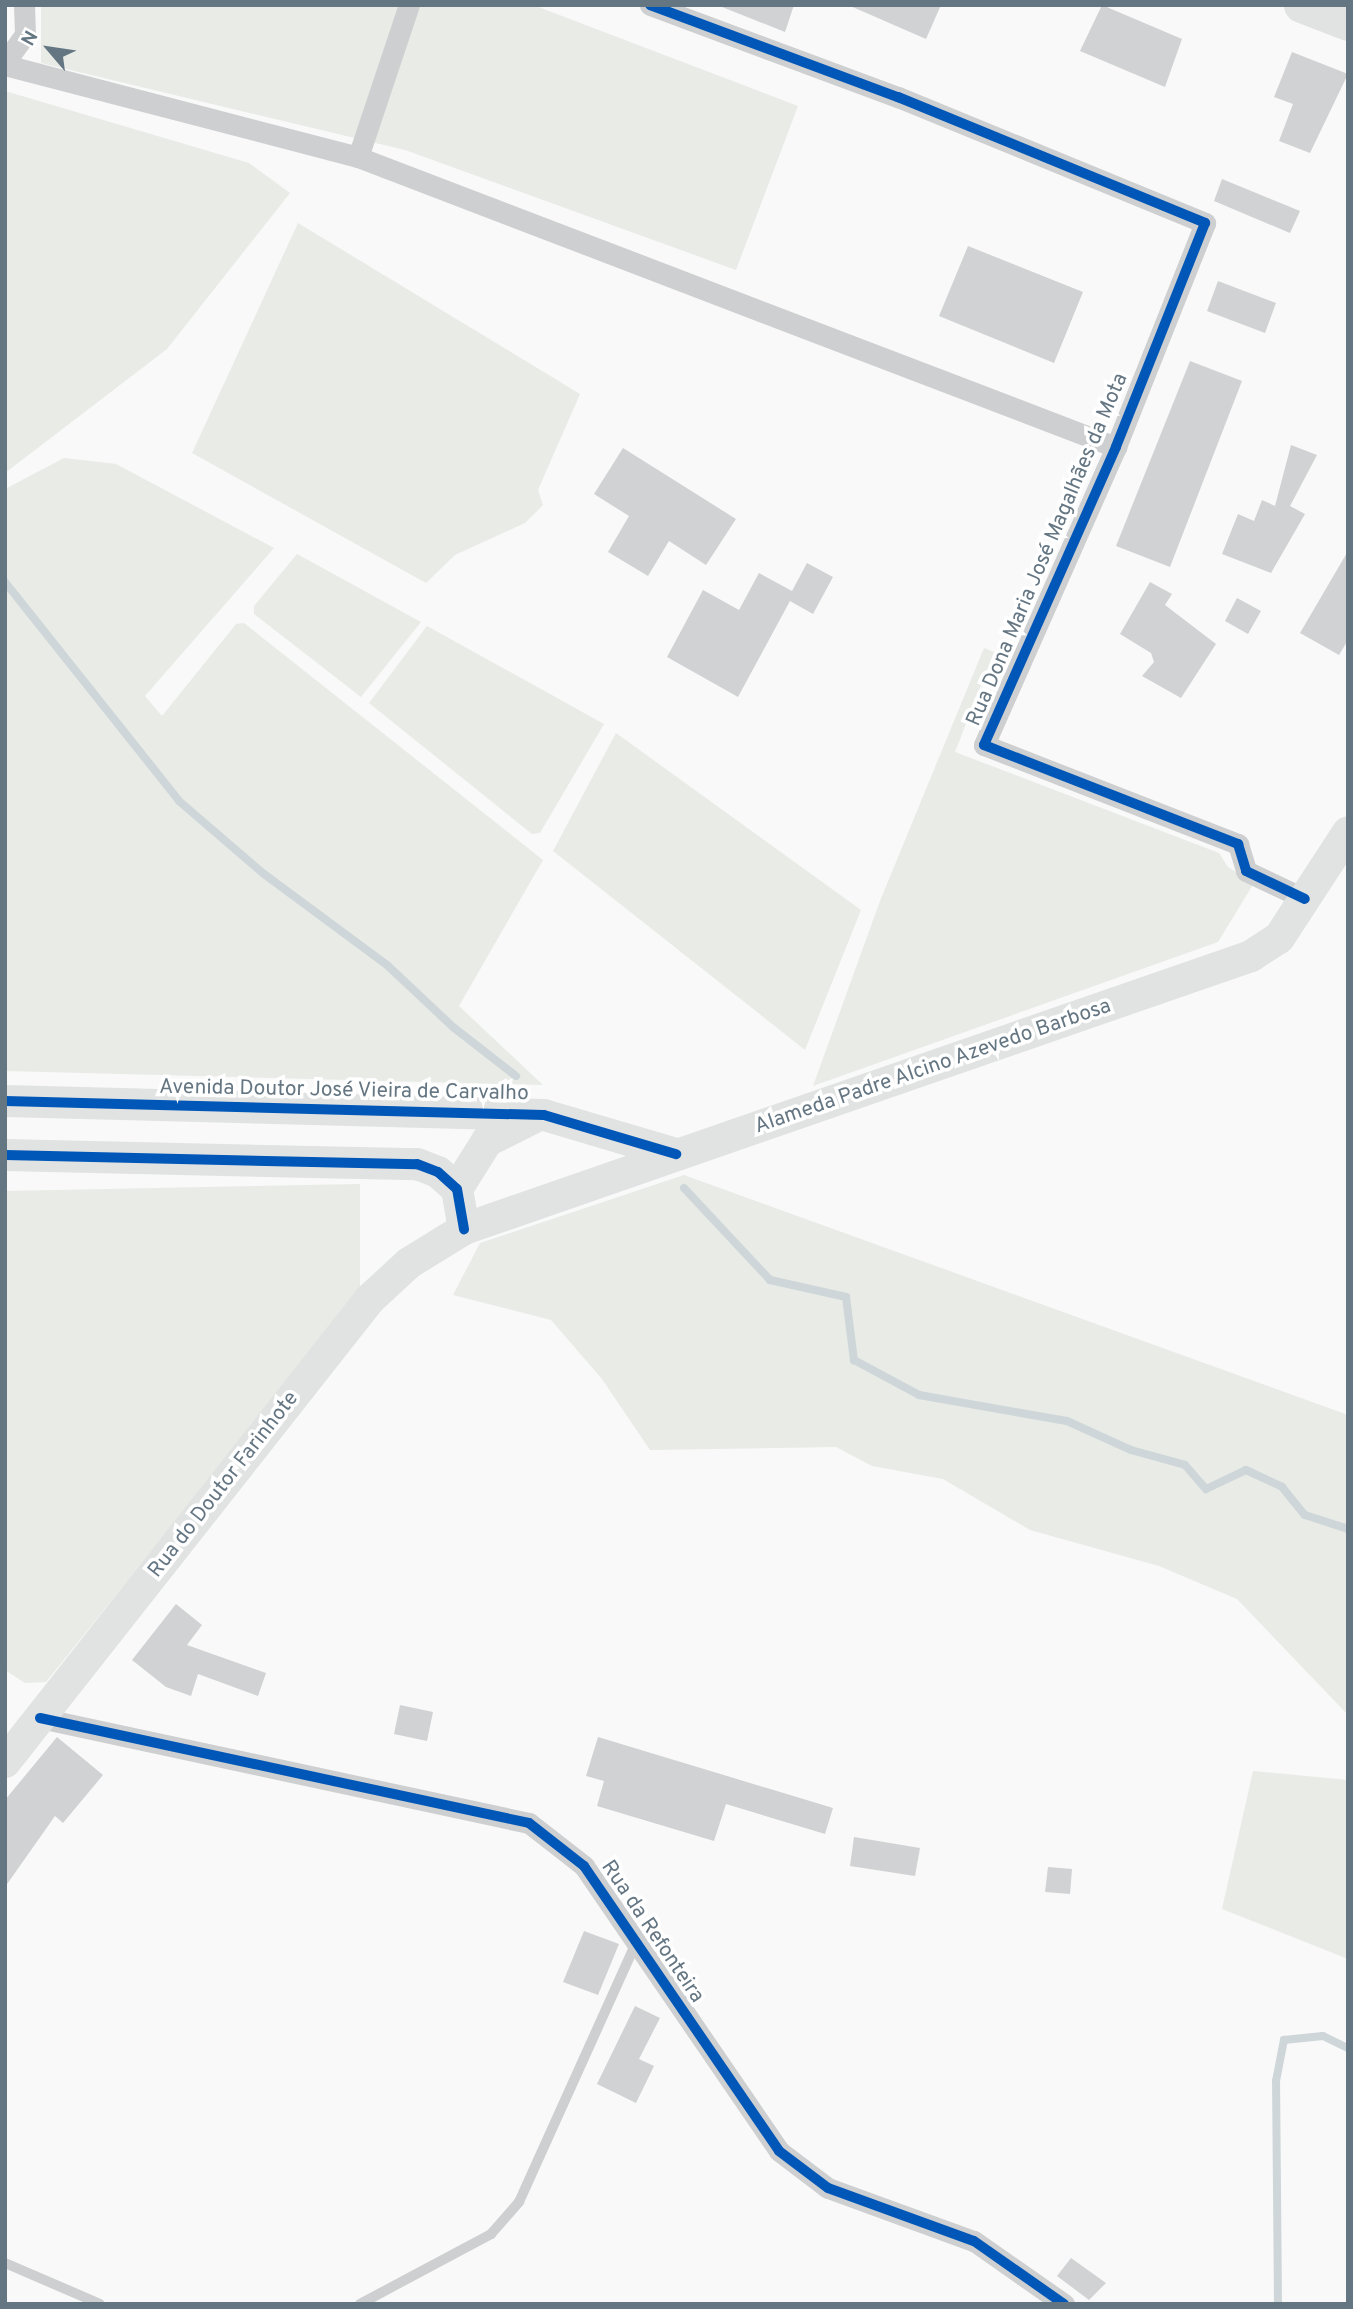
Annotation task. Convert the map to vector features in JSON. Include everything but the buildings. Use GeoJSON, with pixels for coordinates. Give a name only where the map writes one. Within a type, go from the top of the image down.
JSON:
{"type":"FeatureCollection","features":[{"type":"Feature","properties":{"kind":"main road"},"geometry":{"type":"LineString","coordinates":[[1301,5],[1348,23]]}},
{"type":"Feature","properties":{"kind":"main road","name":"Alameda Padre Alcino Azevedo Barbosa"},"geometry":{"type":"LineString","coordinates":[[464,1229],[1251,956],[1279,939],[1345,843]]}},
{"type":"Feature","properties":{"kind":"main road","name":"Avenida Doutor José Vieira de Carvalho"},"geometry":{"type":"LineString","coordinates":[[5,1101],[544,1115],[676,1154]]}},
{"type":"Feature","properties":{"kind":"main road"},"geometry":{"type":"LineString","coordinates":[[457,1189],[487,1141],[544,1115]]}},
{"type":"Feature","properties":{"kind":"main road"},"geometry":{"type":"LineString","coordinates":[[5,1155],[416,1164],[438,1172],[457,1189],[464,1229]]}},
{"type":"Feature","properties":{"kind":"main road","name":"Rua do Doutor Farinhote"},"geometry":{"type":"LineString","coordinates":[[5,1762],[370,1299],[409,1263],[464,1229]]}},
{"type":"Feature","properties":{"kind":"street"},"geometry":{"type":"LineString","coordinates":[[24,5],[25,34],[5,63],[358,157],[1116,447]]}},
{"type":"Feature","properties":{"kind":"street"},"geometry":{"type":"LineString","coordinates":[[358,157],[409,5]]}},
{"type":"Feature","properties":{"kind":"street","name":"Rua Dona Maria José Magalhães da Mota"},"geometry":{"type":"LineString","coordinates":[[650,5],[898,97],[1205,223],[1116,447],[984,745],[1238,844],[1247,871],[1305,899]]}},
{"type":"Feature","properties":{"kind":"street","name":"Rua da Refonteira"},"geometry":{"type":"LineString","coordinates":[[40,1718],[529,1824],[584,1866],[779,2151],[828,2188],[974,2241],[1064,2304]]}},
{"type":"Feature","properties":{"kind":"lane"},"geometry":{"type":"LineString","coordinates":[[360,2304],[491,2234],[519,2202],[636,1943]]}},
{"type":"Feature","properties":{"kind":"lane"},"geometry":{"type":"LineString","coordinates":[[5,2263],[100,2304]]}},
{"type":"Feature","properties":{"kind":"shaded area"},"geometry":{"type":"Polygon","coordinates":[[[41,5],[533,5],[798,106],[736,270],[405,150],[41,63],[41,5]]]}},
{"type":"Feature","properties":{"kind":"shaded area"},"geometry":{"type":"Polygon","coordinates":[[[5,91],[249,163],[290,193],[167,349],[5,473],[5,91]]]}},
{"type":"Feature","properties":{"kind":"shaded area"},"geometry":{"type":"Polygon","coordinates":[[[298,223],[580,394],[538,490],[543,505],[525,523],[455,555],[426,583],[192,453],[298,223]]]}},
{"type":"Feature","properties":{"kind":"shaded area"},"geometry":{"type":"Polygon","coordinates":[[[64,458],[116,464],[274,548],[145,696],[162,716],[236,624],[244,623],[543,860],[459,1006],[543,1085],[5,1071],[5,489],[64,458]]]}},
{"type":"Feature","properties":{"kind":"shaded area"},"geometry":{"type":"Polygon","coordinates":[[[297,554],[421,622],[361,697],[254,614],[254,606],[297,554]]]}},
{"type":"Feature","properties":{"kind":"shaded area"},"geometry":{"type":"Polygon","coordinates":[[[427,626],[604,724],[540,833],[532,834],[369,703],[427,626]]]}},
{"type":"Feature","properties":{"kind":"shaded area"},"geometry":{"type":"Polygon","coordinates":[[[984,648],[994,652],[955,752],[1219,853],[1228,867],[1254,883],[1218,942],[813,1086],[880,901],[984,648]]]}},
{"type":"Feature","properties":{"kind":"shaded area"},"geometry":{"type":"Polygon","coordinates":[[[616,733],[861,910],[805,1050],[553,851],[616,733]]]}},
{"type":"Feature","properties":{"kind":"shaded area"},"geometry":{"type":"Polygon","coordinates":[[[684,1175],[1348,1415],[1348,1715],[1237,1599],[1159,1566],[1030,1530],[943,1479],[872,1466],[836,1447],[650,1450],[602,1379],[551,1320],[453,1295],[480,1243],[684,1175]]]}},
{"type":"Feature","properties":{"kind":"shaded area"},"geometry":{"type":"Polygon","coordinates":[[[360,1184],[360,1292],[46,1682],[25,1683],[5,1670],[5,1191],[360,1184]]]}},
{"type":"Feature","properties":{"kind":"shaded area"},"geometry":{"type":"Polygon","coordinates":[[[1253,1771],[1348,1780],[1348,1959],[1222,1909],[1253,1771]]]}},
{"type":"Feature","properties":{"kind":"waterway"},"geometry":{"type":"LineString","coordinates":[[5,582],[179,801],[264,874],[387,965],[453,1027],[516,1076]]}},
{"type":"Feature","properties":{"kind":"waterway"},"geometry":{"type":"LineString","coordinates":[[684,1188],[770,1280],[846,1297],[854,1360],[919,1395],[1067,1421],[1131,1450],[1185,1465],[1206,1489],[1246,1470],[1282,1487],[1305,1515],[1348,1529]]}},
{"type":"Feature","properties":{"kind":"waterway"},"geometry":{"type":"LineString","coordinates":[[1278,2304],[1276,2081],[1284,2040],[1323,2036],[1348,2048]]}},
{"type":"Feature","properties":{"kind":"cycle path"},"geometry":{"type":"LineString","coordinates":[[650,5],[898,97],[1205,223],[1116,447],[984,745],[1238,844],[1246,871],[1305,899]]}},
{"type":"Feature","properties":{"kind":"cycle path"},"geometry":{"type":"LineString","coordinates":[[5,1101],[544,1115],[676,1154]]}},
{"type":"Feature","properties":{"kind":"cycle path"},"geometry":{"type":"LineString","coordinates":[[5,1155],[417,1164],[438,1172],[457,1189],[464,1229]]}},
{"type":"Feature","properties":{"kind":"cycle path"},"geometry":{"type":"LineString","coordinates":[[40,1718],[529,1823],[584,1866],[779,2151],[828,2188],[974,2241],[1064,2304]]}}]}
